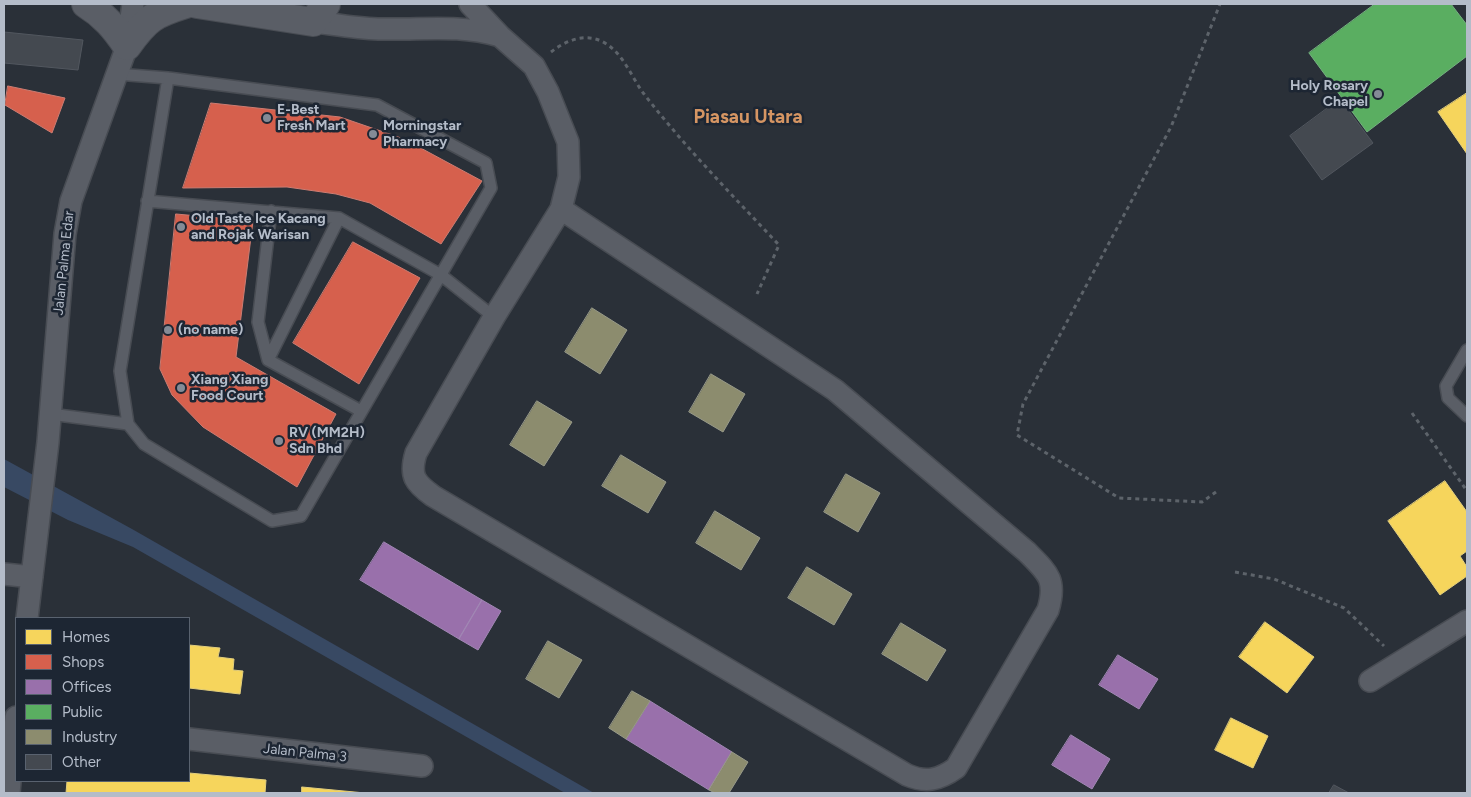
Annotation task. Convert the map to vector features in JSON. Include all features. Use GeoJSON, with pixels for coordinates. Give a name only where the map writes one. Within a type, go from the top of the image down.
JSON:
{"type":"FeatureCollection","features":[{"type":"Feature","properties":{"kind":"street"},"geometry":{"type":"LineString","coordinates":[[86,4],[98,11],[112,24],[127,46],[141,26],[158,12],[186,4]]}},
{"type":"Feature","properties":{"kind":"street","name":"Jalan Palma Edar"},"geometry":{"type":"LineString","coordinates":[[32,577],[48,442],[65,234],[71,201],[127,46],[133,4]]}},
{"type":"Feature","properties":{"kind":"street"},"geometry":{"type":"LineString","coordinates":[[196,4],[320,13],[380,30],[441,27],[473,29],[500,36]]}},
{"type":"Feature","properties":{"kind":"street"},"geometry":{"type":"LineString","coordinates":[[470,4],[500,36],[534,66],[548,92],[568,142],[569,177],[561,209],[494,317],[416,453],[412,467],[414,478],[422,488],[907,775],[919,780],[943,778],[956,768],[1048,610],[1052,596],[1052,581],[1027,552],[835,390],[561,209]]}},
{"type":"Feature","properties":{"kind":"street"},"geometry":{"type":"LineString","coordinates":[[4,574],[32,577],[27,617]]}},
{"type":"Feature","properties":{"kind":"street"},"geometry":{"type":"LineString","coordinates":[[1370,681],[1467,622]]}},
{"type":"Feature","properties":{"kind":"street"},"geometry":{"type":"LineString","coordinates":[[9,793],[15,729]]}},
{"type":"Feature","properties":{"kind":"street","name":"Jalan Palma 3"},"geometry":{"type":"LineString","coordinates":[[190,740],[422,766]]}},
{"type":"Feature","properties":{"kind":"lane"},"geometry":{"type":"LineString","coordinates":[[116,74],[168,78],[377,105],[486,163],[491,188],[301,516],[272,521],[144,444],[128,424],[120,371],[168,78]]}},
{"type":"Feature","properties":{"kind":"lane"},"geometry":{"type":"LineString","coordinates":[[147,201],[339,218],[440,275],[494,317]]}},
{"type":"Feature","properties":{"kind":"lane"},"geometry":{"type":"LineString","coordinates":[[271,211],[258,322],[268,360],[361,411]]}},
{"type":"Feature","properties":{"kind":"lane"},"geometry":{"type":"LineString","coordinates":[[268,360],[339,218]]}},
{"type":"Feature","properties":{"kind":"lane"},"geometry":{"type":"LineString","coordinates":[[1467,350],[1446,386],[1448,398],[1467,416]]}},
{"type":"Feature","properties":{"kind":"lane"},"geometry":{"type":"LineString","coordinates":[[50,414],[128,424]]}},
{"type":"Feature","properties":{"kind":"path"},"geometry":{"type":"LineString","coordinates":[[1216,492],[1202,502],[1119,498],[1017,435],[1023,404],[1171,127],[1220,4]]}},
{"type":"Feature","properties":{"kind":"path"},"geometry":{"type":"LineString","coordinates":[[534,66],[569,40],[601,41],[622,58],[643,93],[779,246],[757,294]]}},
{"type":"Feature","properties":{"kind":"path"},"geometry":{"type":"LineString","coordinates":[[1412,413],[1467,491]]}},
{"type":"Feature","properties":{"kind":"path"},"geometry":{"type":"LineString","coordinates":[[1235,572],[1274,579],[1344,608],[1401,662]]}},
{"type":"Feature","properties":{"kind":"water"},"geometry":{"type":"Polygon","coordinates":[[[4,459],[132,529],[594,793],[565,793],[133,547],[68,520],[4,487],[4,459]]]}},
{"type":"Feature","properties":{"kind":"building: Homes"},"geometry":{"type":"Polygon","coordinates":[[[1467,93],[1467,154],[1438,112],[1467,93]]]}},
{"type":"Feature","properties":{"kind":"building: Homes"},"geometry":{"type":"Polygon","coordinates":[[[1445,481],[1467,512],[1467,551],[1460,556],[1467,567],[1467,576],[1440,595],[1388,521],[1445,481]]]}},
{"type":"Feature","properties":{"kind":"building: Homes"},"geometry":{"type":"Polygon","coordinates":[[[1265,622],[1314,657],[1287,693],[1239,657],[1265,622]]]}},
{"type":"Feature","properties":{"kind":"building: Homes"},"geometry":{"type":"Polygon","coordinates":[[[190,645],[220,648],[218,657],[234,659],[233,670],[243,671],[240,694],[190,688],[190,645]]]}},
{"type":"Feature","properties":{"kind":"building: Homes"},"geometry":{"type":"Polygon","coordinates":[[[1231,718],[1268,736],[1253,768],[1215,750],[1231,718]]]}},
{"type":"Feature","properties":{"kind":"building: Homes"},"geometry":{"type":"Polygon","coordinates":[[[190,773],[266,780],[265,793],[66,793],[67,782],[190,782],[190,773]]]}},
{"type":"Feature","properties":{"kind":"building: Homes"},"geometry":{"type":"Polygon","coordinates":[[[302,787],[365,793],[302,793],[302,787]]]}},
{"type":"Feature","properties":{"kind":"building: Shops"},"geometry":{"type":"Polygon","coordinates":[[[8,86],[65,98],[52,133],[5,105],[8,86]]]}},
{"type":"Feature","properties":{"kind":"building: Shops"},"geometry":{"type":"Polygon","coordinates":[[[211,103],[340,117],[404,139],[482,181],[441,244],[370,203],[336,194],[287,187],[183,188],[211,103]]]}},
{"type":"Feature","properties":{"kind":"building: Shops"},"geometry":{"type":"Polygon","coordinates":[[[176,214],[253,221],[236,357],[336,414],[297,487],[203,427],[172,395],[160,369],[176,214]]]}},
{"type":"Feature","properties":{"kind":"building: Shops"},"geometry":{"type":"Polygon","coordinates":[[[353,242],[420,278],[359,384],[293,343],[353,242]]]}},
{"type":"Feature","properties":{"kind":"building: Offices"},"geometry":{"type":"Polygon","coordinates":[[[384,542],[482,600],[459,639],[360,580],[384,542]]]}},
{"type":"Feature","properties":{"kind":"building: Offices"},"geometry":{"type":"Polygon","coordinates":[[[482,600],[501,611],[478,650],[459,639],[482,600]]]}},
{"type":"Feature","properties":{"kind":"building: Offices"},"geometry":{"type":"Polygon","coordinates":[[[1118,655],[1158,679],[1139,709],[1099,685],[1118,655]]]}},
{"type":"Feature","properties":{"kind":"building: Offices"},"geometry":{"type":"Polygon","coordinates":[[[650,701],[732,752],[709,790],[626,739],[650,701]]]}},
{"type":"Feature","properties":{"kind":"building: Offices"},"geometry":{"type":"Polygon","coordinates":[[[1071,735],[1110,759],[1092,789],[1052,765],[1071,735]]]}},
{"type":"Feature","properties":{"kind":"building: Public","name":"Holy Rosary Chapel"},"geometry":{"type":"Polygon","coordinates":[[[1375,4],[1451,4],[1467,25],[1467,56],[1367,132],[1309,53],[1375,4]]]}},
{"type":"Feature","properties":{"kind":"building: Industry"},"geometry":{"type":"Polygon","coordinates":[[[592,308],[627,330],[600,374],[565,352],[592,308]]]}},
{"type":"Feature","properties":{"kind":"building: Industry"},"geometry":{"type":"Polygon","coordinates":[[[711,374],[745,394],[723,432],[689,412],[711,374]]]}},
{"type":"Feature","properties":{"kind":"building: Industry"},"geometry":{"type":"Polygon","coordinates":[[[537,401],[572,422],[544,466],[510,445],[537,401]]]}},
{"type":"Feature","properties":{"kind":"building: Industry"},"geometry":{"type":"Polygon","coordinates":[[[621,455],[666,482],[648,513],[602,486],[621,455]]]}},
{"type":"Feature","properties":{"kind":"building: Industry"},"geometry":{"type":"Polygon","coordinates":[[[846,474],[880,493],[858,532],[824,512],[846,474]]]}},
{"type":"Feature","properties":{"kind":"building: Industry"},"geometry":{"type":"Polygon","coordinates":[[[715,511],[760,538],[741,570],[696,543],[715,511]]]}},
{"type":"Feature","properties":{"kind":"building: Industry"},"geometry":{"type":"Polygon","coordinates":[[[807,567],[852,594],[834,625],[788,598],[807,567]]]}},
{"type":"Feature","properties":{"kind":"building: Industry"},"geometry":{"type":"Polygon","coordinates":[[[901,623],[946,650],[927,681],[882,654],[901,623]]]}},
{"type":"Feature","properties":{"kind":"building: Industry"},"geometry":{"type":"Polygon","coordinates":[[[548,641],[582,660],[559,698],[526,679],[548,641]]]}},
{"type":"Feature","properties":{"kind":"building: Industry"},"geometry":{"type":"Polygon","coordinates":[[[632,691],[650,701],[626,739],[609,728],[632,691]]]}},
{"type":"Feature","properties":{"kind":"building: Industry"},"geometry":{"type":"Polygon","coordinates":[[[732,752],[748,762],[729,793],[715,793],[709,790],[732,752]]]}},
{"type":"Feature","properties":{"kind":"building: Other"},"geometry":{"type":"Polygon","coordinates":[[[4,32],[83,40],[78,70],[4,63],[4,32]]]}},
{"type":"Feature","properties":{"kind":"building: Other"},"geometry":{"type":"Polygon","coordinates":[[[1340,99],[1373,143],[1322,180],[1290,136],[1340,99]]]}},
{"type":"Feature","properties":{"kind":"building: Other"},"geometry":{"type":"Polygon","coordinates":[[[1334,785],[1349,793],[1329,793],[1334,785]]]}},
{"type":"Feature","properties":{"kind":"place","name":"Holy Rosary Chapel"},"geometry":{"type":"Point","coordinates":[1378,94]}},
{"type":"Feature","properties":{"kind":"place","name":"E-Best Fresh Mart"},"geometry":{"type":"Point","coordinates":[267,118]}},
{"type":"Feature","properties":{"kind":"place","name":"Morningstar Pharmacy"},"geometry":{"type":"Point","coordinates":[373,134]}},
{"type":"Feature","properties":{"kind":"place","name":"Old Taste Ice Kacang and Rojak Warisan"},"geometry":{"type":"Point","coordinates":[181,227]}},
{"type":"Feature","properties":{"kind":"place","name":"(no name)"},"geometry":{"type":"Point","coordinates":[168,330]}},
{"type":"Feature","properties":{"kind":"place","name":"Xiang Xiang Food Court"},"geometry":{"type":"Point","coordinates":[181,388]}},
{"type":"Feature","properties":{"kind":"place","name":"RV (MM2H) Sdn Bhd"},"geometry":{"type":"Point","coordinates":[279,441]}},
{"type":"Feature","properties":{"kind":"district","name":"Piasau Utara"},"geometry":{"type":"Point","coordinates":[748,117]}}]}
